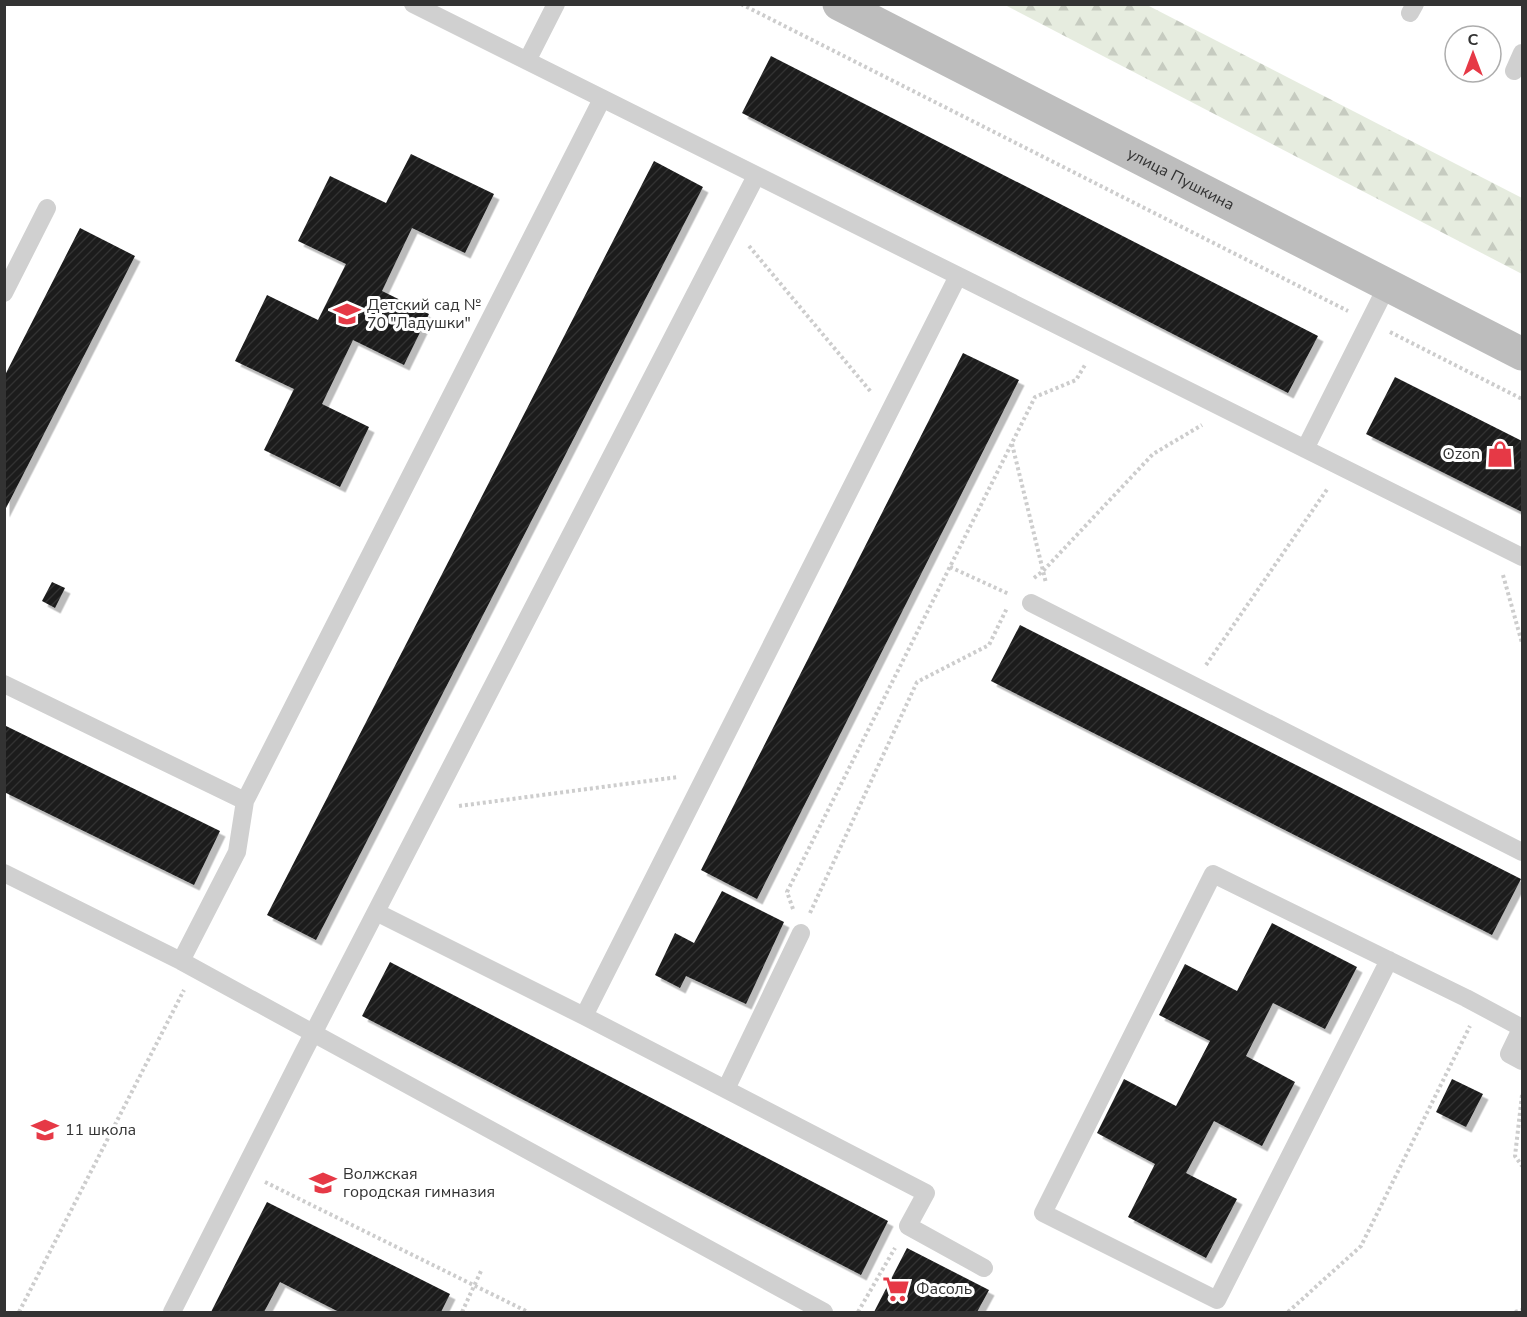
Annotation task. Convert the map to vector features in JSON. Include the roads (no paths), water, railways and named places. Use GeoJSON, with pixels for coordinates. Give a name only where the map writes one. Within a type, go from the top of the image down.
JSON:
{"type":"FeatureCollection","features":[{"type":"Feature","properties":{"kind":"street","name":"улица Пушкина"},"geometry":{"type":"LineString","coordinates":[[839,4],[1522,354]]}},
{"type":"Feature","properties":{"kind":"lane"},"geometry":{"type":"LineString","coordinates":[[413,4],[1522,557]]}},
{"type":"Feature","properties":{"kind":"lane"},"geometry":{"type":"LineString","coordinates":[[527,61],[556,4]]}},
{"type":"Feature","properties":{"kind":"lane"},"geometry":{"type":"LineString","coordinates":[[1514,70],[1522,53]]}},
{"type":"Feature","properties":{"kind":"lane"},"geometry":{"type":"LineString","coordinates":[[188,965],[237,852],[245,801],[602,99]]}},
{"type":"Feature","properties":{"kind":"lane"},"geometry":{"type":"LineString","coordinates":[[172,1312],[756,176]]}},
{"type":"Feature","properties":{"kind":"lane"},"geometry":{"type":"LineString","coordinates":[[4,293],[48,208]]}},
{"type":"Feature","properties":{"kind":"lane"},"geometry":{"type":"LineString","coordinates":[[584,1016],[958,276]]}},
{"type":"Feature","properties":{"kind":"lane"},"geometry":{"type":"LineString","coordinates":[[1305,449],[1388,284]]}},
{"type":"Feature","properties":{"kind":"lane"},"geometry":{"type":"LineString","coordinates":[[1031,603],[1522,852]]}},
{"type":"Feature","properties":{"kind":"lane"},"geometry":{"type":"LineString","coordinates":[[4,684],[245,801]]}},
{"type":"Feature","properties":{"kind":"lane"},"geometry":{"type":"LineString","coordinates":[[4,873],[188,965],[824,1312]]}},
{"type":"Feature","properties":{"kind":"lane"},"geometry":{"type":"LineString","coordinates":[[1389,960],[1217,1300],[1043,1213],[1213,874],[1389,960],[1480,1005],[1522,1028],[1509,1054],[1522,1061]]}},
{"type":"Feature","properties":{"kind":"lane"},"geometry":{"type":"LineString","coordinates":[[376,912],[584,1016],[926,1193],[908,1226],[984,1268]]}},
{"type":"Feature","properties":{"kind":"lane"},"geometry":{"type":"LineString","coordinates":[[726,1089],[801,933]]}},
{"type":"Feature","properties":{"kind":"place","name":"Детский сад № 70 \"Ладушки\""},"geometry":{"type":"Point","coordinates":[347,314]}},
{"type":"Feature","properties":{"kind":"place","name":"Ozon"},"geometry":{"type":"Point","coordinates":[1500,454]}},
{"type":"Feature","properties":{"kind":"place","name":"11 школа"},"geometry":{"type":"Point","coordinates":[45,1130]}},
{"type":"Feature","properties":{"kind":"place","name":"Волжская городская гимназия"},"geometry":{"type":"Point","coordinates":[323,1183]}},
{"type":"Feature","properties":{"kind":"place","name":"Фасоль"},"geometry":{"type":"Point","coordinates":[896,1289]}}]}
